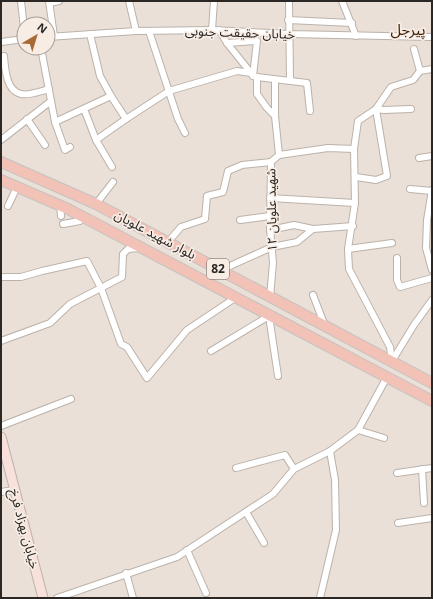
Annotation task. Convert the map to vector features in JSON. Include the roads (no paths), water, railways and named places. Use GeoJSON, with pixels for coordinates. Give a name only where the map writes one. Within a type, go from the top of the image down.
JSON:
{"type":"FeatureCollection","features":[{"type":"Feature","properties":{"kind":"main road","name":"بلوار شهید علویان"},"geometry":{"type":"LineString","coordinates":[[1,162],[96,204],[432,383]]}},
{"type":"Feature","properties":{"kind":"main road","name":"بلوار شهید علویان"},"geometry":{"type":"LineString","coordinates":[[1,180],[84,217],[432,401]]}},
{"type":"Feature","properties":{"kind":"main road"},"geometry":{"type":"LineString","coordinates":[[203,281],[210,265]]}},
{"type":"Feature","properties":{"kind":"main road"},"geometry":{"type":"LineString","coordinates":[[328,347],[335,331]]}},
{"type":"Feature","properties":{"kind":"street"},"geometry":{"type":"LineString","coordinates":[[21,1],[23,16]]}},
{"type":"Feature","properties":{"kind":"street"},"geometry":{"type":"LineString","coordinates":[[50,16],[50,2],[59,1]]}},
{"type":"Feature","properties":{"kind":"street"},"geometry":{"type":"LineString","coordinates":[[129,1],[136,31]]}},
{"type":"Feature","properties":{"kind":"street"},"geometry":{"type":"LineString","coordinates":[[212,30],[214,1]]}},
{"type":"Feature","properties":{"kind":"street"},"geometry":{"type":"LineString","coordinates":[[289,1],[288,20],[290,80]]}},
{"type":"Feature","properties":{"kind":"street"},"geometry":{"type":"LineString","coordinates":[[342,1],[356,36]]}},
{"type":"Feature","properties":{"kind":"street"},"geometry":{"type":"LineString","coordinates":[[288,20],[352,24]]}},
{"type":"Feature","properties":{"kind":"street"},"geometry":{"type":"LineString","coordinates":[[219,30],[227,43],[253,75]]}},
{"type":"Feature","properties":{"kind":"street","name":"خیابان حقیقت جنوبی"},"geometry":{"type":"LineString","coordinates":[[56,37],[136,31],[219,30],[289,34],[432,37]]}},
{"type":"Feature","properties":{"kind":"street"},"geometry":{"type":"LineString","coordinates":[[149,31],[178,119],[185,133]]}},
{"type":"Feature","properties":{"kind":"street"},"geometry":{"type":"LineString","coordinates":[[90,34],[100,76],[126,119]]}},
{"type":"Feature","properties":{"kind":"street"},"geometry":{"type":"LineString","coordinates":[[1,42],[16,40]]}},
{"type":"Feature","properties":{"kind":"street"},"geometry":{"type":"LineString","coordinates":[[227,43],[257,41],[253,75],[257,94],[275,116]]}},
{"type":"Feature","properties":{"kind":"street"},"geometry":{"type":"LineString","coordinates":[[414,49],[420,71]]}},
{"type":"Feature","properties":{"kind":"street"},"geometry":{"type":"LineString","coordinates":[[4,56],[6,73],[10,86],[17,93],[22,95],[49,89]]}},
{"type":"Feature","properties":{"kind":"street"},"geometry":{"type":"LineString","coordinates":[[43,56],[55,122],[65,150],[70,147]]}},
{"type":"Feature","properties":{"kind":"street"},"geometry":{"type":"LineString","coordinates":[[392,361],[390,347],[349,269],[348,249],[356,203],[354,149],[358,121],[376,109],[391,87],[413,80],[420,71],[432,69]]}},
{"type":"Feature","properties":{"kind":"street"},"geometry":{"type":"LineString","coordinates":[[96,140],[169,91],[237,71],[275,80],[290,80],[307,83],[310,111]]}},
{"type":"Feature","properties":{"kind":"street","name":"شهید علویان ۱۲"},"geometry":{"type":"LineString","coordinates":[[270,297],[273,263],[270,230],[271,162],[279,155],[275,116],[275,80]]}},
{"type":"Feature","properties":{"kind":"street"},"geometry":{"type":"LineString","coordinates":[[55,122],[111,96]]}},
{"type":"Feature","properties":{"kind":"street"},"geometry":{"type":"LineString","coordinates":[[1,140],[51,101]]}},
{"type":"Feature","properties":{"kind":"street"},"geometry":{"type":"LineString","coordinates":[[84,108],[96,140],[112,168]]}},
{"type":"Feature","properties":{"kind":"street"},"geometry":{"type":"LineString","coordinates":[[376,109],[411,109]]}},
{"type":"Feature","properties":{"kind":"street"},"geometry":{"type":"LineString","coordinates":[[356,177],[376,180],[387,176],[376,109]]}},
{"type":"Feature","properties":{"kind":"street"},"geometry":{"type":"LineString","coordinates":[[27,119],[45,145]]}},
{"type":"Feature","properties":{"kind":"street"},"geometry":{"type":"LineString","coordinates":[[279,155],[328,148],[354,149]]}},
{"type":"Feature","properties":{"kind":"street"},"geometry":{"type":"LineString","coordinates":[[419,158],[432,156]]}},
{"type":"Feature","properties":{"kind":"street"},"geometry":{"type":"LineString","coordinates":[[168,242],[181,227],[205,219],[207,196],[223,192],[228,171],[242,165],[271,162]]}},
{"type":"Feature","properties":{"kind":"street"},"geometry":{"type":"LineString","coordinates":[[96,204],[112,182]]}},
{"type":"Feature","properties":{"kind":"street"},"geometry":{"type":"LineString","coordinates":[[8,206],[17,187]]}},
{"type":"Feature","properties":{"kind":"street"},"geometry":{"type":"LineString","coordinates":[[410,189],[432,190],[427,220],[426,248],[432,270]]}},
{"type":"Feature","properties":{"kind":"street"},"geometry":{"type":"LineString","coordinates":[[270,198],[356,203]]}},
{"type":"Feature","properties":{"kind":"street"},"geometry":{"type":"LineString","coordinates":[[60,205],[61,216]]}},
{"type":"Feature","properties":{"kind":"street"},"geometry":{"type":"LineString","coordinates":[[240,220],[270,216]]}},
{"type":"Feature","properties":{"kind":"street"},"geometry":{"type":"LineString","coordinates":[[62,224],[80,221],[84,217]]}},
{"type":"Feature","properties":{"kind":"street"},"geometry":{"type":"LineString","coordinates":[[270,230],[294,225],[314,229],[353,226]]}},
{"type":"Feature","properties":{"kind":"street"},"geometry":{"type":"LineString","coordinates":[[221,270],[272,247],[297,242],[314,229]]}},
{"type":"Feature","properties":{"kind":"street"},"geometry":{"type":"LineString","coordinates":[[348,249],[392,242]]}},
{"type":"Feature","properties":{"kind":"street"},"geometry":{"type":"LineString","coordinates":[[1,341],[50,323],[70,304],[122,277],[123,254],[128,249],[142,248]]}},
{"type":"Feature","properties":{"kind":"street"},"geometry":{"type":"LineString","coordinates":[[397,258],[396,280],[400,287],[432,278]]}},
{"type":"Feature","properties":{"kind":"street"},"geometry":{"type":"LineString","coordinates":[[1,277],[21,277],[87,261],[101,288],[121,344],[127,347],[147,378],[188,330],[235,298]]}},
{"type":"Feature","properties":{"kind":"street"},"geometry":{"type":"LineString","coordinates":[[313,295],[325,326]]}},
{"type":"Feature","properties":{"kind":"street"},"geometry":{"type":"LineString","coordinates":[[392,361],[414,325],[432,300]]}},
{"type":"Feature","properties":{"kind":"street"},"geometry":{"type":"LineString","coordinates":[[211,351],[269,316],[278,376]]}},
{"type":"Feature","properties":{"kind":"street"},"geometry":{"type":"LineString","coordinates":[[57,598],[126,573],[177,557],[273,494],[294,469],[330,451],[358,430],[387,377]]}},
{"type":"Feature","properties":{"kind":"street"},"geometry":{"type":"LineString","coordinates":[[1,426],[71,399]]}},
{"type":"Feature","properties":{"kind":"street"},"geometry":{"type":"LineString","coordinates":[[358,430],[384,438]]}},
{"type":"Feature","properties":{"kind":"street","name":"خیابان بهزاد فرخ"},"geometry":{"type":"LineString","coordinates":[[1,437],[43,598]]}},
{"type":"Feature","properties":{"kind":"street"},"geometry":{"type":"LineString","coordinates":[[320,598],[336,530],[336,480],[330,451]]}},
{"type":"Feature","properties":{"kind":"street"},"geometry":{"type":"LineString","coordinates":[[236,468],[284,455],[294,469]]}},
{"type":"Feature","properties":{"kind":"street"},"geometry":{"type":"LineString","coordinates":[[397,472],[432,468]]}},
{"type":"Feature","properties":{"kind":"street"},"geometry":{"type":"LineString","coordinates":[[422,469],[424,503]]}},
{"type":"Feature","properties":{"kind":"street"},"geometry":{"type":"LineString","coordinates":[[1,492],[14,490]]}},
{"type":"Feature","properties":{"kind":"street"},"geometry":{"type":"LineString","coordinates":[[246,512],[264,543]]}},
{"type":"Feature","properties":{"kind":"street"},"geometry":{"type":"LineString","coordinates":[[398,523],[432,518]]}},
{"type":"Feature","properties":{"kind":"street"},"geometry":{"type":"LineString","coordinates":[[187,550],[206,593]]}},
{"type":"Feature","properties":{"kind":"street"},"geometry":{"type":"LineString","coordinates":[[126,573],[133,598]]}},
{"type":"Feature","properties":{"kind":"district","name":"پیرجل"},"geometry":{"type":"Point","coordinates":[408,30]}}]}
